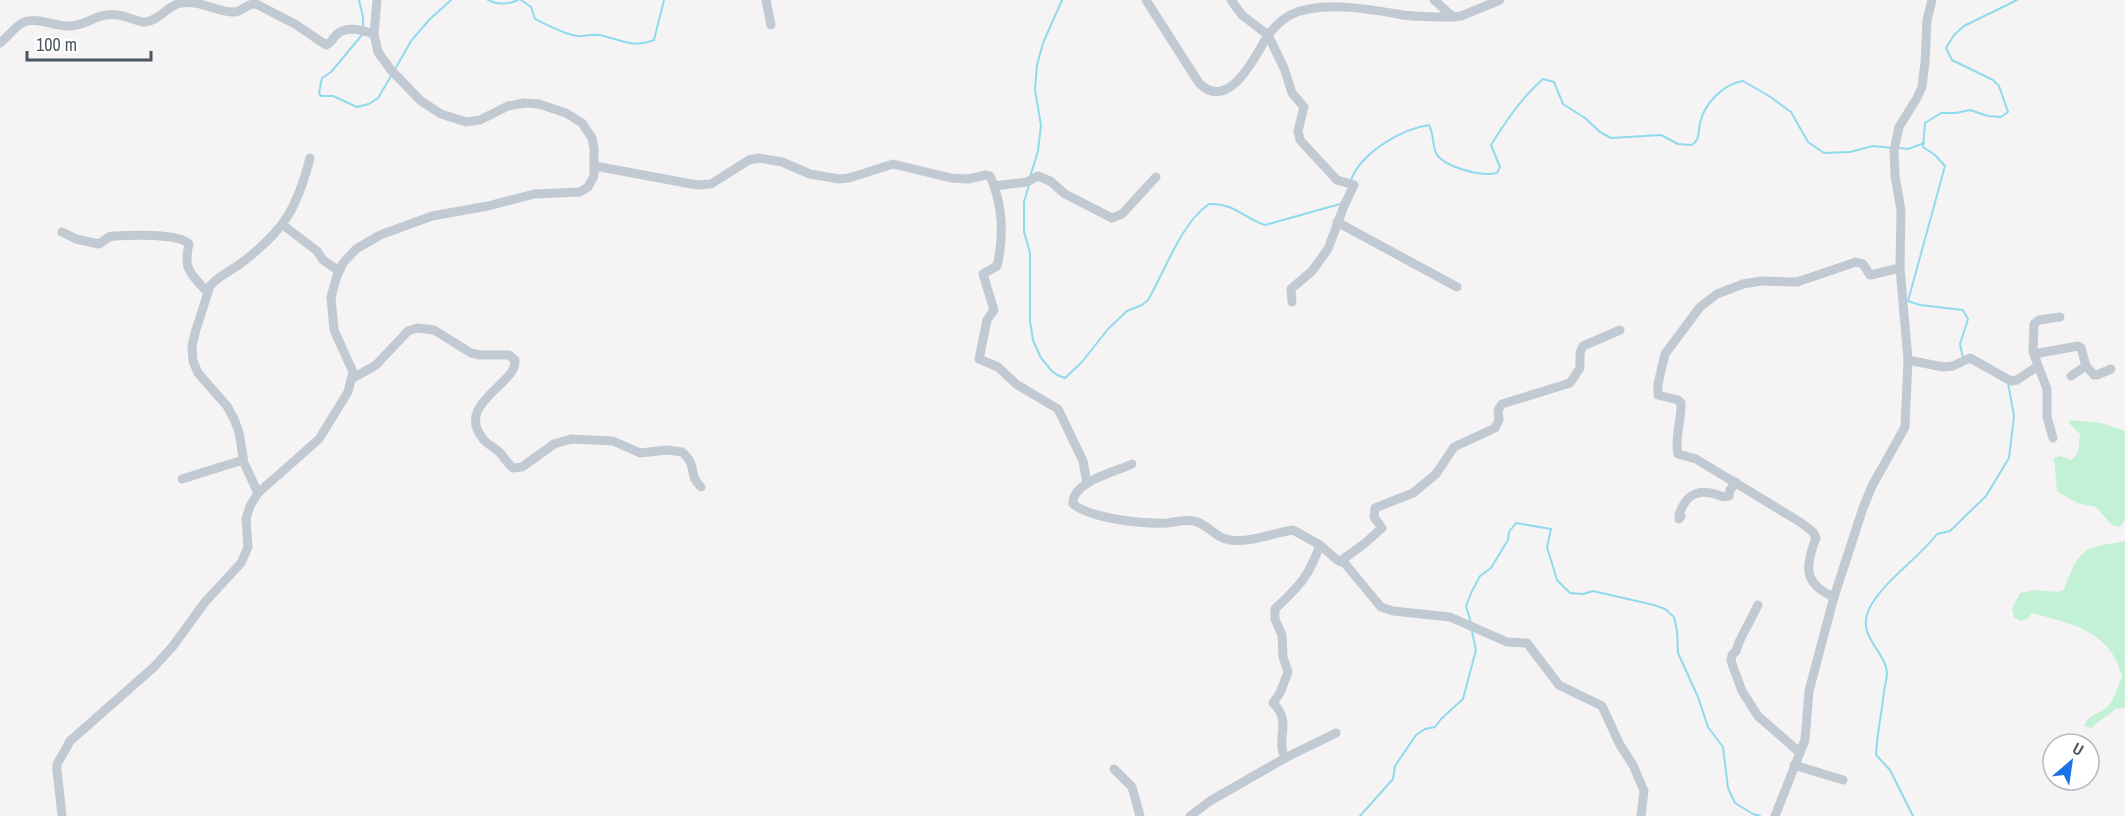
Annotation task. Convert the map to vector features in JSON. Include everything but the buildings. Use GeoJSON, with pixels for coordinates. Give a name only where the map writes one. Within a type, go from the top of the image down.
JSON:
{"type":"FeatureCollection","features":[{"type":"Feature","properties":{"kind":"street"},"geometry":{"type":"LineString","coordinates":[[62,816],[57,764],[70,741],[154,667],[173,646],[205,602],[241,563],[248,547],[246,527],[248,512],[258,493],[319,439],[348,392],[352,378],[350,364],[334,330],[331,297],[339,272],[349,255],[380,235],[432,216],[488,206],[534,194],[580,192],[586,190],[592,182],[595,166],[594,148],[588,130],[582,123],[566,113],[538,104],[524,103],[508,106],[480,120],[466,122],[449,118],[433,110],[394,73],[378,52],[374,34],[377,0]]}},
{"type":"Feature","properties":{"kind":"street"},"geometry":{"type":"LineString","coordinates":[[766,0],[771,25]]}},
{"type":"Feature","properties":{"kind":"street"},"geometry":{"type":"LineString","coordinates":[[1146,0],[1175,42],[1193,74],[1209,91],[1222,91],[1236,82],[1256,58],[1268,35],[1300,9],[1339,4],[1404,15],[1461,16],[1500,0]]}},
{"type":"Feature","properties":{"kind":"street"},"geometry":{"type":"LineString","coordinates":[[1232,0],[1242,15],[1268,35],[1287,74],[1294,96],[1305,108],[1298,131],[1300,140],[1337,180],[1354,185],[1328,249],[1312,271],[1291,289],[1292,302]]}},
{"type":"Feature","properties":{"kind":"street"},"geometry":{"type":"LineString","coordinates":[[1434,0],[1453,16]]}},
{"type":"Feature","properties":{"kind":"street"},"geometry":{"type":"LineString","coordinates":[[1775,816],[1806,734],[1809,691],[1834,597],[1867,498],[1903,432],[1908,360],[1900,268],[1901,210],[1895,176],[1894,150],[1899,127],[1922,87],[1927,20],[1932,0]]}},
{"type":"Feature","properties":{"kind":"street"},"geometry":{"type":"LineString","coordinates":[[0,43],[17,27],[28,21],[74,26],[99,15],[118,15],[146,22],[156,19],[176,4],[187,2],[206,4],[234,12],[249,4],[256,4],[296,24],[326,45],[341,31],[360,30],[374,34]]}},
{"type":"Feature","properties":{"kind":"street"},"geometry":{"type":"LineString","coordinates":[[258,493],[243,460],[239,432],[234,419],[226,405],[198,373],[193,361],[192,346],[207,292],[216,279],[236,268],[283,225],[302,190],[310,158]]}},
{"type":"Feature","properties":{"kind":"street"},"geometry":{"type":"LineString","coordinates":[[595,166],[697,185],[711,184],[750,160],[759,158],[782,162],[810,174],[839,179],[893,164],[951,178],[968,179],[988,175],[994,186],[1001,214],[1002,240],[998,266],[983,274],[994,310],[987,320],[979,360],[999,367],[1016,384],[1058,409],[1083,461],[1087,483]]}},
{"type":"Feature","properties":{"kind":"street"},"geometry":{"type":"LineString","coordinates":[[994,186],[1027,182],[1038,176],[1050,181],[1065,194],[1112,218],[1122,214],[1156,177]]}},
{"type":"Feature","properties":{"kind":"street"},"geometry":{"type":"LineString","coordinates":[[1338,222],[1457,288]]}},
{"type":"Feature","properties":{"kind":"street"},"geometry":{"type":"LineString","coordinates":[[283,225],[317,251],[323,261],[339,272]]}},
{"type":"Feature","properties":{"kind":"street"},"geometry":{"type":"LineString","coordinates":[[62,232],[76,239],[99,244],[109,237],[121,235],[183,239],[189,244],[185,258],[189,270],[207,292]]}},
{"type":"Feature","properties":{"kind":"street"},"geometry":{"type":"LineString","coordinates":[[1834,597],[1824,593],[1811,581],[1808,574],[1809,554],[1816,538],[1813,532],[1736,482],[1694,458],[1678,454],[1677,443],[1682,404],[1680,401],[1663,398],[1658,394],[1665,354],[1701,307],[1717,294],[1743,284],[1761,281],[1797,282],[1856,262],[1863,264],[1870,275],[1900,268]]}},
{"type":"Feature","properties":{"kind":"street"},"geometry":{"type":"LineString","coordinates":[[2053,438],[2047,417],[2047,389],[2034,354],[2035,322],[2060,317]]}},
{"type":"Feature","properties":{"kind":"street"},"geometry":{"type":"LineString","coordinates":[[352,378],[376,365],[408,331],[417,328],[434,330],[471,353],[509,355],[514,360],[514,369],[487,395],[477,412],[477,427],[483,439],[501,453],[513,468],[522,467],[554,444],[571,439],[604,440],[619,442],[640,453],[674,450],[682,452],[691,461],[694,480],[701,487]]}},
{"type":"Feature","properties":{"kind":"street"},"geometry":{"type":"LineString","coordinates":[[1132,464],[1087,483],[1076,492],[1072,502],[1075,507],[1136,521],[1167,523],[1190,520],[1198,522],[1216,536],[1230,540],[1253,540],[1293,530],[1320,545],[1341,562],[1382,528],[1374,517],[1375,508],[1413,493],[1437,474],[1454,447],[1495,428],[1499,420],[1498,410],[1502,404],[1570,383],[1580,368],[1580,352],[1583,346],[1620,330]]}},
{"type":"Feature","properties":{"kind":"street"},"geometry":{"type":"LineString","coordinates":[[2034,354],[2078,346],[2081,348],[2086,366],[2095,375],[2111,369]]}},
{"type":"Feature","properties":{"kind":"street"},"geometry":{"type":"LineString","coordinates":[[1908,360],[1943,367],[1953,366],[1968,358],[2011,381],[2017,380],[2038,366]]}},
{"type":"Feature","properties":{"kind":"street"},"geometry":{"type":"LineString","coordinates":[[2071,376],[2086,366]]}},
{"type":"Feature","properties":{"kind":"street"},"geometry":{"type":"LineString","coordinates":[[182,479],[243,460]]}},
{"type":"Feature","properties":{"kind":"street"},"geometry":{"type":"LineString","coordinates":[[1679,519],[1681,516],[1678,515],[1684,501],[1694,493],[1704,491],[1724,497],[1729,496],[1736,482]]}},
{"type":"Feature","properties":{"kind":"street"},"geometry":{"type":"LineString","coordinates":[[1285,758],[1282,741],[1284,721],[1279,709],[1273,703],[1280,693],[1288,672],[1283,657],[1282,635],[1275,619],[1275,609],[1301,585],[1320,545]]}},
{"type":"Feature","properties":{"kind":"street"},"geometry":{"type":"LineString","coordinates":[[1342,560],[1381,606],[1392,611],[1443,615],[1511,643],[1527,643],[1559,685],[1602,706],[1620,745],[1634,765],[1644,791],[1641,816]]}},
{"type":"Feature","properties":{"kind":"street"},"geometry":{"type":"LineString","coordinates":[[1758,605],[1731,662],[1742,691],[1758,716],[1799,752]]}},
{"type":"Feature","properties":{"kind":"street"},"geometry":{"type":"LineString","coordinates":[[1190,816],[1210,801],[1285,758],[1336,733]]}},
{"type":"Feature","properties":{"kind":"street"},"geometry":{"type":"LineString","coordinates":[[1794,765],[1843,780]]}},
{"type":"Feature","properties":{"kind":"street"},"geometry":{"type":"LineString","coordinates":[[1114,769],[1132,787],[1140,816]]}},
{"type":"Feature","properties":{"kind":"green space"},"geometry":{"type":"Polygon","coordinates":[[[2070,420],[2101,423],[2125,431],[2125,520],[2120,527],[2112,525],[2096,507],[2077,503],[2057,491],[2054,458],[2060,456],[2071,460],[2078,449],[2080,434],[2069,423],[2070,420]]]}},
{"type":"Feature","properties":{"kind":"green space"},"geometry":{"type":"Polygon","coordinates":[[[2125,541],[2125,708],[2115,709],[2092,728],[2084,726],[2089,718],[2110,704],[2122,677],[2117,661],[2109,649],[2100,639],[2076,626],[2032,613],[2027,619],[2020,621],[2014,617],[2012,609],[2020,593],[2035,590],[2057,592],[2064,589],[2079,557],[2084,552],[2099,546],[2125,541]]]}},
{"type":"Feature","properties":{"kind":"waterway"},"geometry":{"type":"LineString","coordinates":[[359,0],[363,29]]}},
{"type":"Feature","properties":{"kind":"waterway"},"geometry":{"type":"LineString","coordinates":[[394,71],[411,41],[451,0]]}},
{"type":"Feature","properties":{"kind":"waterway"},"geometry":{"type":"LineString","coordinates":[[488,0],[503,4],[518,0]]}},
{"type":"Feature","properties":{"kind":"waterway"},"geometry":{"type":"LineString","coordinates":[[521,0],[531,7],[535,19],[563,32],[576,36],[599,35],[639,44],[654,40],[664,0]]}},
{"type":"Feature","properties":{"kind":"waterway"},"geometry":{"type":"LineString","coordinates":[[1030,177],[1038,151],[1041,125],[1035,90],[1037,65],[1043,43],[1062,0]]}},
{"type":"Feature","properties":{"kind":"waterway"},"geometry":{"type":"LineString","coordinates":[[1963,358],[1960,344],[1968,319],[1963,310],[1920,305],[1908,301],[1945,166],[1923,147],[1925,123],[1941,113],[1970,110],[1988,116],[2001,117],[2008,112],[1999,86],[1993,80],[1952,60],[1946,48],[1954,35],[1964,26],[2017,0]]}},
{"type":"Feature","properties":{"kind":"waterway"},"geometry":{"type":"LineString","coordinates":[[362,35],[331,72],[322,78],[319,93],[321,96],[333,96],[357,107],[369,104],[378,98],[391,76]]}},
{"type":"Feature","properties":{"kind":"waterway"},"geometry":{"type":"LineString","coordinates":[[1351,180],[1363,161],[1383,144],[1406,131],[1429,125],[1436,153],[1446,163],[1482,174],[1497,173],[1500,167],[1491,145],[1521,101],[1543,79],[1554,82],[1563,104],[1611,138],[1661,135],[1678,144],[1692,145],[1698,138],[1702,116],[1710,102],[1728,86],[1743,81],[1791,112],[1808,142],[1824,153],[1850,152],[1873,146],[1893,148]]}},
{"type":"Feature","properties":{"kind":"waterway"},"geometry":{"type":"LineString","coordinates":[[1899,148],[1908,149],[1924,143]]}},
{"type":"Feature","properties":{"kind":"waterway"},"geometry":{"type":"LineString","coordinates":[[1029,185],[1024,202],[1024,232],[1030,253],[1030,321],[1033,340],[1041,358],[1051,370],[1065,378],[1127,311],[1148,300],[1182,235],[1199,212],[1209,204],[1232,208],[1265,225],[1340,204]]}},
{"type":"Feature","properties":{"kind":"waterway"},"geometry":{"type":"LineString","coordinates":[[1913,816],[1890,770],[1876,755],[1887,673],[1882,658],[1869,636],[1866,619],[1875,599],[1892,579],[1937,534],[1950,531],[1986,496],[2009,458],[2014,416],[2008,383]]}},
{"type":"Feature","properties":{"kind":"waterway"},"geometry":{"type":"LineString","coordinates":[[1471,623],[1466,606],[1472,591],[1480,576],[1491,568],[1516,523],[1551,529],[1547,547],[1557,580],[1570,593],[1583,594],[1593,591],[1654,605],[1665,609],[1674,617],[1678,653],[1698,697],[1708,727],[1723,747],[1728,788],[1735,803],[1760,816]]}},
{"type":"Feature","properties":{"kind":"waterway"},"geometry":{"type":"LineString","coordinates":[[1360,816],[1393,779],[1395,766],[1416,735],[1425,729],[1435,727],[1463,699],[1476,650],[1472,631]]}}]}
